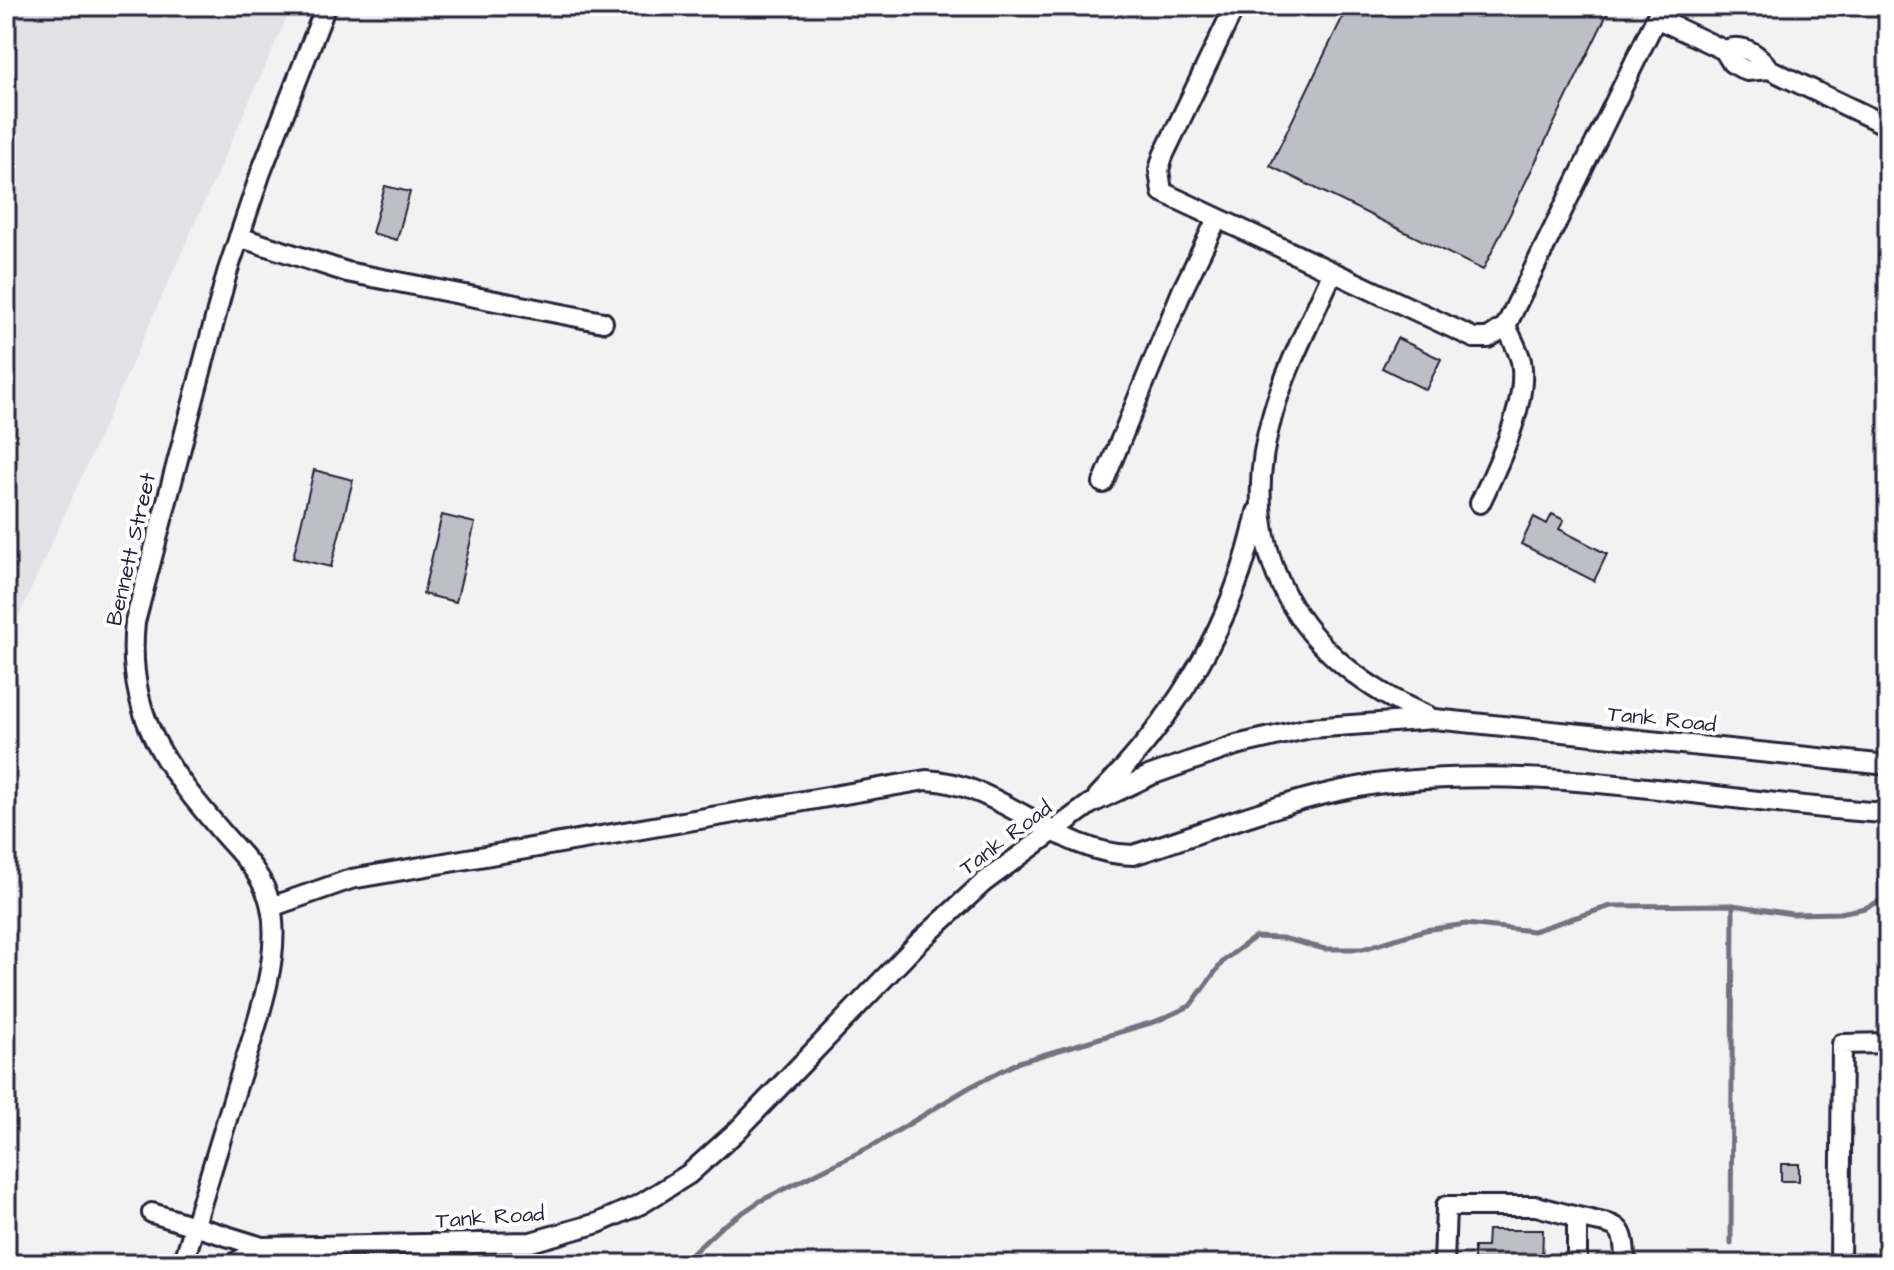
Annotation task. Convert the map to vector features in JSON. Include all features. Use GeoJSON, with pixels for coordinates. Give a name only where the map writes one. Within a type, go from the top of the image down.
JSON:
{"type":"FeatureCollection","features":[{"type":"Feature","properties":{"kind":"street","name":"Bennett Street"},"geometry":{"type":"LineString","coordinates":[[183,1264],[269,967],[274,936],[271,907],[255,868],[160,754],[143,714],[133,653],[135,622],[174,464],[239,237],[326,6]]}},
{"type":"Feature","properties":{"kind":"street"},"geometry":{"type":"LineString","coordinates":[[1235,6],[1159,170],[1162,192],[1474,338],[1488,338],[1506,326],[1659,12],[1724,50],[1732,63],[1747,71],[1769,69],[1888,126]]}},
{"type":"Feature","properties":{"kind":"street"},"geometry":{"type":"LineString","coordinates":[[1103,483],[1182,291],[1217,219]]}},
{"type":"Feature","properties":{"kind":"street"},"geometry":{"type":"LineString","coordinates":[[239,237],[347,272],[603,322]]}},
{"type":"Feature","properties":{"kind":"street"},"geometry":{"type":"LineString","coordinates":[[1090,804],[1165,720],[1201,666],[1242,575],[1261,498],[1272,416],[1332,273]]}},
{"type":"Feature","properties":{"kind":"street"},"geometry":{"type":"LineString","coordinates":[[1480,503],[1504,452],[1520,386],[1521,362],[1506,326]]}},
{"type":"Feature","properties":{"kind":"street"},"geometry":{"type":"LineString","coordinates":[[1261,498],[1263,522],[1277,575],[1303,625],[1355,678],[1434,719]]}},
{"type":"Feature","properties":{"kind":"street","name":"Tank Road"},"geometry":{"type":"LineString","coordinates":[[152,1213],[262,1247],[531,1242],[598,1223],[641,1204],[689,1174],[918,943],[984,882],[1053,829],[1090,804],[1151,775],[1236,745],[1310,728],[1434,719],[1888,765]]}},
{"type":"Feature","properties":{"kind":"street"},"geometry":{"type":"LineString","coordinates":[[271,907],[351,879],[926,780],[950,781],[977,789],[1086,848],[1109,855],[1133,855],[1345,789],[1462,777],[1560,781],[1888,813]]}},
{"type":"Feature","properties":{"kind":"street"},"geometry":{"type":"LineString","coordinates":[[1840,1264],[1842,1044],[1888,1043]]}},
{"type":"Feature","properties":{"kind":"street"},"geometry":{"type":"LineString","coordinates":[[1444,1264],[1446,1206],[1536,1206],[1620,1230],[1625,1237],[1625,1264]]}},
{"type":"Feature","properties":{"kind":"street"},"geometry":{"type":"LineString","coordinates":[[1577,1217],[1577,1264]]}},
{"type":"Feature","properties":{"kind":"street","name":"Tank Road"},"geometry":{"type":"LineString","coordinates":[[233,1264],[262,1247]]}},
{"type":"Feature","properties":{"kind":"shaded area"},"geometry":{"type":"Polygon","coordinates":[[[6,6],[292,6],[6,645],[6,6]]]}},
{"type":"Feature","properties":{"kind":"building"},"geometry":{"type":"Polygon","coordinates":[[[1348,6],[1611,6],[1483,270],[1270,166],[1348,6]]]}},
{"type":"Feature","properties":{"kind":"building"},"geometry":{"type":"Polygon","coordinates":[[[385,186],[410,192],[397,240],[372,233],[385,186]]]}},
{"type":"Feature","properties":{"kind":"building"},"geometry":{"type":"Polygon","coordinates":[[[1397,338],[1441,359],[1426,390],[1382,368],[1397,338]]]}},
{"type":"Feature","properties":{"kind":"building"},"geometry":{"type":"Polygon","coordinates":[[[314,470],[353,480],[331,567],[293,558],[314,470]]]}},
{"type":"Feature","properties":{"kind":"building"},"geometry":{"type":"Polygon","coordinates":[[[1552,514],[1564,520],[1559,529],[1607,554],[1594,581],[1521,544],[1534,517],[1547,524],[1552,514]]]}},
{"type":"Feature","properties":{"kind":"building"},"geometry":{"type":"Polygon","coordinates":[[[442,515],[475,523],[456,602],[423,594],[442,515]]]}},
{"type":"Feature","properties":{"kind":"building"},"geometry":{"type":"Polygon","coordinates":[[[1781,1164],[1799,1164],[1799,1181],[1781,1181],[1781,1164]]]}},
{"type":"Feature","properties":{"kind":"building"},"geometry":{"type":"Polygon","coordinates":[[[1488,1230],[1543,1230],[1542,1264],[1474,1264],[1474,1247],[1487,1247],[1488,1230]]]}},
{"type":"Feature","properties":{"kind":"waterway"},"geometry":{"type":"LineString","coordinates":[[681,1264],[721,1227],[760,1201],[874,1145],[970,1087],[1019,1062],[1157,1021],[1190,1006],[1224,960],[1255,937],[1282,938],[1325,949],[1363,949],[1425,930],[1466,924],[1533,931],[1611,906],[1733,905],[1792,914],[1840,913],[1865,908],[1888,897]]}},
{"type":"Feature","properties":{"kind":"waterway"},"geometry":{"type":"LineString","coordinates":[[1731,1244],[1733,905]]}}]}
